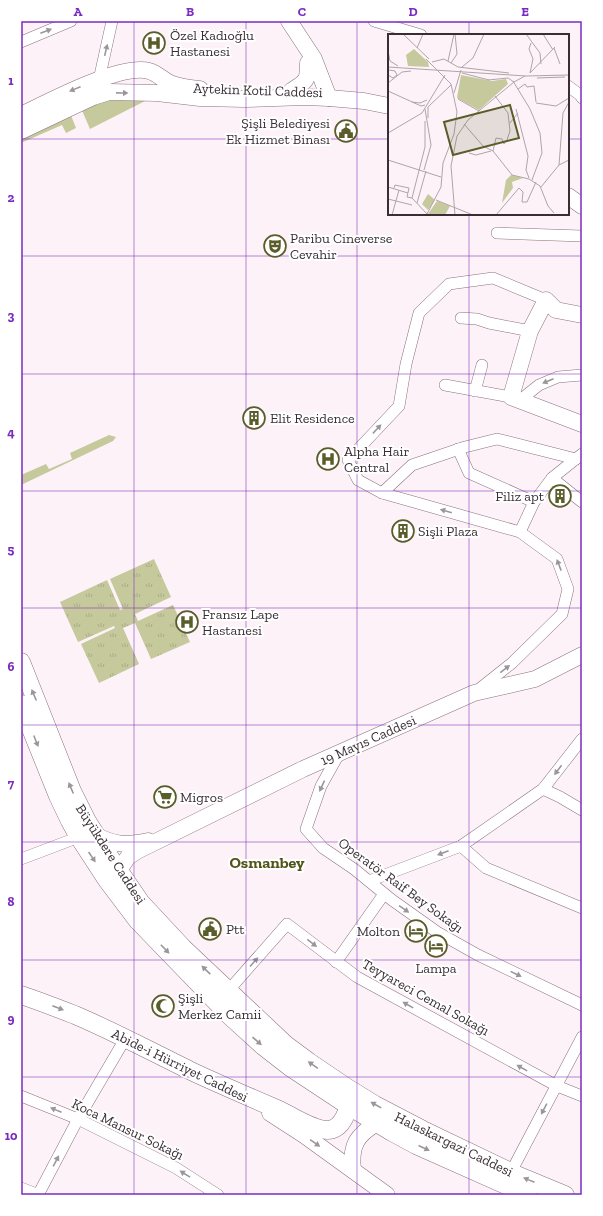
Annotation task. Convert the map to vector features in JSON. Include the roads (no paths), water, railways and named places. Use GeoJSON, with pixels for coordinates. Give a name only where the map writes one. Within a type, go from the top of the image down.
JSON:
{"type":"FeatureCollection","features":[{"type":"Feature","properties":{"kind":"main road"},"geometry":{"type":"LineString","coordinates":[[280,21],[311,61],[344,94]]}},
{"type":"Feature","properties":{"kind":"main road"},"geometry":{"type":"LineString","coordinates":[[289,21],[311,61],[323,95]]}},
{"type":"Feature","properties":{"kind":"main road"},"geometry":{"type":"LineString","coordinates":[[291,91],[303,84],[308,78],[311,61]]}},
{"type":"Feature","properties":{"kind":"main road","name":"Aytekin Kotil Caddesi"},"geometry":{"type":"LineString","coordinates":[[21,115],[58,96],[120,72],[132,70],[148,70],[158,75],[170,89],[200,98],[245,99],[344,94],[364,101]]}},
{"type":"Feature","properties":{"kind":"main road"},"geometry":{"type":"LineString","coordinates":[[132,70],[142,78],[142,93]]}},
{"type":"Feature","properties":{"kind":"main road","name":"Aytekin Kotil Caddesi"},"geometry":{"type":"LineString","coordinates":[[21,131],[93,96],[109,92],[142,93],[188,88],[243,92],[291,91],[388,106]]}},
{"type":"Feature","properties":{"kind":"main road"},"geometry":{"type":"LineString","coordinates":[[569,197],[582,206]]}},
{"type":"Feature","properties":{"kind":"main road"},"geometry":{"type":"LineString","coordinates":[[582,315],[556,310],[546,300],[530,331],[515,399],[582,424]]}},
{"type":"Feature","properties":{"kind":"main road","name":"19 Mayıs Caddesi"},"geometry":{"type":"LineString","coordinates":[[119,870],[128,857],[159,839],[303,769],[474,693],[535,679],[582,655]]}},
{"type":"Feature","properties":{"kind":"main road","name":"Büyükdere Caddesi"},"geometry":{"type":"LineString","coordinates":[[21,662],[72,791],[87,836],[108,880],[138,921],[229,1015],[263,1046],[290,1067],[349,1106]]}},
{"type":"Feature","properties":{"kind":"main road","name":"Büyükdere Caddesi"},"geometry":{"type":"LineString","coordinates":[[21,704],[58,796],[87,836],[119,870],[149,912],[183,948],[286,1045],[346,1087]]}},
{"type":"Feature","properties":{"kind":"main road","name":"19 Mayıs Caddesi"},"geometry":{"type":"LineString","coordinates":[[87,836],[118,844],[138,843],[159,839]]}},
{"type":"Feature","properties":{"kind":"main road","name":"Abide-i Hürriyet Caddesi"},"geometry":{"type":"LineString","coordinates":[[21,995],[76,1016],[125,1038],[218,1084],[248,1097],[304,1135],[387,1195]]}},
{"type":"Feature","properties":{"kind":"main road"},"geometry":{"type":"LineString","coordinates":[[248,1097],[283,1111],[316,1128],[329,1130],[334,1129],[339,1125],[349,1106],[346,1087]]}},
{"type":"Feature","properties":{"kind":"main road","name":"Halaskargazi Caddesi"},"geometry":{"type":"LineString","coordinates":[[346,1087],[423,1130],[462,1147],[511,1172],[565,1195]]}},
{"type":"Feature","properties":{"kind":"main road","name":"Halaskargazi Caddesi"},"geometry":{"type":"LineString","coordinates":[[349,1106],[416,1145],[528,1195]]}},
{"type":"Feature","properties":{"kind":"main road"},"geometry":{"type":"LineString","coordinates":[[353,1170],[351,1156],[353,1148],[359,1138],[369,1128],[377,1123],[384,1120],[405,1127],[423,1130]]}},
{"type":"Feature","properties":{"kind":"street"},"geometry":{"type":"LineString","coordinates":[[21,42],[71,21]]}},
{"type":"Feature","properties":{"kind":"street"},"geometry":{"type":"LineString","coordinates":[[99,80],[112,21]]}},
{"type":"Feature","properties":{"kind":"street"},"geometry":{"type":"LineString","coordinates":[[374,21],[399,24],[420,34]]}},
{"type":"Feature","properties":{"kind":"street"},"geometry":{"type":"LineString","coordinates":[[569,87],[582,98]]}},
{"type":"Feature","properties":{"kind":"street"},"geometry":{"type":"LineString","coordinates":[[497,233],[582,236]]}},
{"type":"Feature","properties":{"kind":"street"},"geometry":{"type":"LineString","coordinates":[[474,693],[512,664],[562,614],[568,589],[557,559],[520,532],[382,493],[358,480],[348,460],[399,406],[406,364],[419,313],[449,284],[493,278],[546,300]]}},
{"type":"Feature","properties":{"kind":"street"},"geometry":{"type":"LineString","coordinates":[[461,318],[477,319],[489,323],[530,331]]}},
{"type":"Feature","properties":{"kind":"street"},"geometry":{"type":"LineString","coordinates":[[475,391],[482,365]]}},
{"type":"Feature","properties":{"kind":"street"},"geometry":{"type":"LineString","coordinates":[[445,385],[515,399],[539,385],[558,377],[582,374]]}},
{"type":"Feature","properties":{"kind":"street"},"geometry":{"type":"LineString","coordinates":[[382,493],[412,465],[458,449],[497,439],[579,456]]}},
{"type":"Feature","properties":{"kind":"street"},"geometry":{"type":"LineString","coordinates":[[458,449],[469,473],[534,502]]}},
{"type":"Feature","properties":{"kind":"street"},"geometry":{"type":"LineString","coordinates":[[520,532],[534,502],[552,478],[579,456]]}},
{"type":"Feature","properties":{"kind":"street"},"geometry":{"type":"LineString","coordinates":[[552,478],[582,502]]}},
{"type":"Feature","properties":{"kind":"street"},"geometry":{"type":"LineString","coordinates":[[369,881],[460,846],[543,789],[582,739]]}},
{"type":"Feature","properties":{"kind":"street","name":"Operatör Raif Bey Sokağı"},"geometry":{"type":"LineString","coordinates":[[340,752],[321,786],[306,829],[323,848],[436,932],[478,956],[582,1005]]}},
{"type":"Feature","properties":{"kind":"street"},"geometry":{"type":"LineString","coordinates":[[543,789],[582,810]]}},
{"type":"Feature","properties":{"kind":"street"},"geometry":{"type":"LineString","coordinates":[[21,859],[87,836]]}},
{"type":"Feature","properties":{"kind":"street"},"geometry":{"type":"LineString","coordinates":[[460,846],[486,868],[582,908]]}},
{"type":"Feature","properties":{"kind":"street"},"geometry":{"type":"LineString","coordinates":[[336,962],[384,894]]}},
{"type":"Feature","properties":{"kind":"street","name":"Teyyareci Cemal Sokağı"},"geometry":{"type":"LineString","coordinates":[[228,991],[287,924],[357,978],[556,1086],[582,1096]]}},
{"type":"Feature","properties":{"kind":"street"},"geometry":{"type":"LineString","coordinates":[[511,1172],[582,1037]]}},
{"type":"Feature","properties":{"kind":"street"},"geometry":{"type":"LineString","coordinates":[[21,1188],[38,1195],[78,1119],[125,1038]]}},
{"type":"Feature","properties":{"kind":"street","name":"Koca Mansur Sokağı"},"geometry":{"type":"LineString","coordinates":[[21,1096],[78,1119],[176,1168],[218,1195]]}},
{"type":"Feature","properties":{"kind":"place","name":"Özel Kadıoğlu Hastanesi"},"geometry":{"type":"Point","coordinates":[154,43]}},
{"type":"Feature","properties":{"kind":"place","name":"Şişli Belediyesi Ek Hizmet Binası"},"geometry":{"type":"Point","coordinates":[346,131]}},
{"type":"Feature","properties":{"kind":"place","name":"Paribu Cineverse Cevahir"},"geometry":{"type":"Point","coordinates":[275,246]}},
{"type":"Feature","properties":{"kind":"place","name":"Elit Residence"},"geometry":{"type":"Point","coordinates":[254,418]}},
{"type":"Feature","properties":{"kind":"place","name":"Alpha Hair Central"},"geometry":{"type":"Point","coordinates":[328,459]}},
{"type":"Feature","properties":{"kind":"place","name":"Filiz apt"},"geometry":{"type":"Point","coordinates":[560,496]}},
{"type":"Feature","properties":{"kind":"place","name":"Sişli Plaza"},"geometry":{"type":"Point","coordinates":[403,531]}},
{"type":"Feature","properties":{"kind":"place","name":"Fransız Lape Hastanesi"},"geometry":{"type":"Point","coordinates":[187,622]}},
{"type":"Feature","properties":{"kind":"place","name":"Migros"},"geometry":{"type":"Point","coordinates":[165,797]}},
{"type":"Feature","properties":{"kind":"place","name":"Ptt"},"geometry":{"type":"Point","coordinates":[210,929]}},
{"type":"Feature","properties":{"kind":"place","name":"Molton"},"geometry":{"type":"Point","coordinates":[416,931]}},
{"type":"Feature","properties":{"kind":"place","name":"Lampa"},"geometry":{"type":"Point","coordinates":[436,946]}},
{"type":"Feature","properties":{"kind":"place","name":"Şişli Merkez Camii"},"geometry":{"type":"Point","coordinates":[163,1006]}},
{"type":"Feature","properties":{"kind":"district","name":"Osmanbey"},"geometry":{"type":"Point","coordinates":[267,862]}}]}
